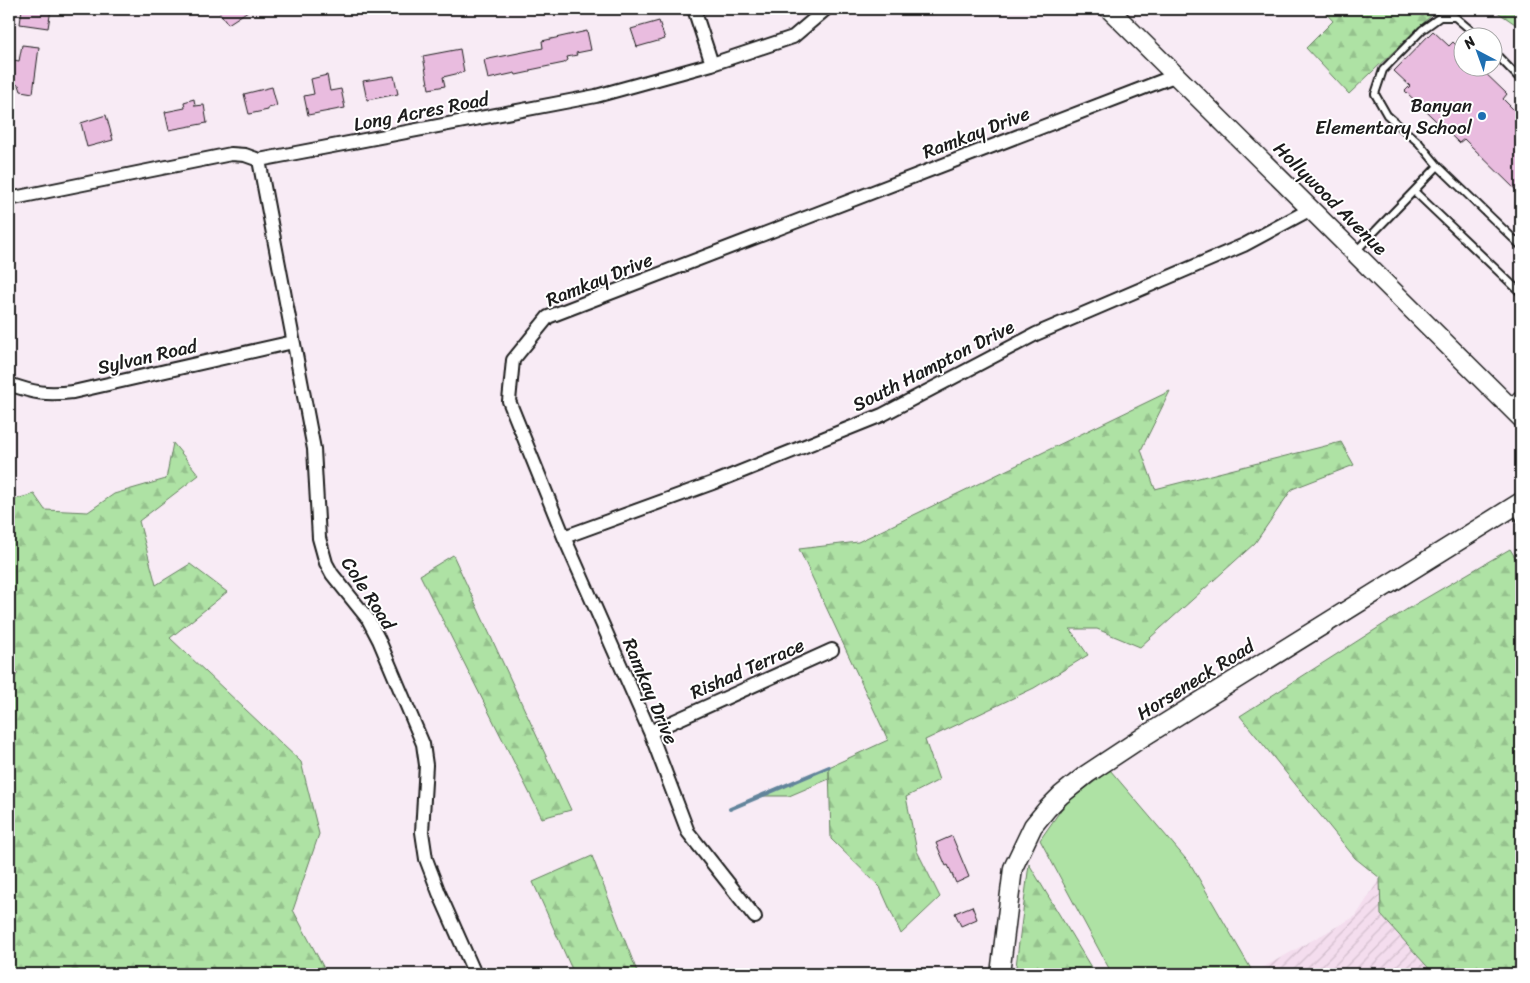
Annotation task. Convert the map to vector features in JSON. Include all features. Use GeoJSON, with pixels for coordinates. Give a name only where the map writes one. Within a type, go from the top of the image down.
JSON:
{"type":"FeatureCollection","features":[{"type":"Feature","properties":{"kind":"street"},"geometry":{"type":"LineString","coordinates":[[694,9],[712,64]]}},
{"type":"Feature","properties":{"kind":"street","name":"Long Acres Road"},"geometry":{"type":"LineString","coordinates":[[9,199],[231,154],[245,155],[259,160],[596,96],[712,64],[793,37],[826,9]]}},
{"type":"Feature","properties":{"kind":"street","name":"Hollywood Avenue"},"geometry":{"type":"LineString","coordinates":[[1110,9],[1521,418]]}},
{"type":"Feature","properties":{"kind":"street","name":"Ramkay Drive"},"geometry":{"type":"LineString","coordinates":[[755,917],[688,832],[650,732],[564,536],[509,401],[512,360],[548,317],[1177,75]]}},
{"type":"Feature","properties":{"kind":"street","name":"Cole Road"},"geometry":{"type":"LineString","coordinates":[[259,160],[314,448],[319,538],[322,552],[332,574],[368,619],[379,640],[423,744],[426,765],[422,832],[426,858],[475,974]]}},
{"type":"Feature","properties":{"kind":"street","name":"South Hampton Drive"},"geometry":{"type":"LineString","coordinates":[[564,536],[718,481],[882,415],[1036,334],[1244,245],[1312,209]]}},
{"type":"Feature","properties":{"kind":"street","name":"Sylvan Road"},"geometry":{"type":"LineString","coordinates":[[9,384],[34,392],[54,394],[73,392],[293,342]]}},
{"type":"Feature","properties":{"kind":"street","name":"Horseneck Road"},"geometry":{"type":"LineString","coordinates":[[1000,974],[1013,868],[1033,826],[1061,795],[1087,774],[1143,737],[1519,510]]}},
{"type":"Feature","properties":{"kind":"street","name":"Rishad Terrace"},"geometry":{"type":"LineString","coordinates":[[650,732],[832,650]]}},
{"type":"Feature","properties":{"kind":"lane"},"geometry":{"type":"LineString","coordinates":[[1468,28],[1455,17],[1440,17],[1422,30],[1384,70],[1375,94],[1387,115],[1419,143],[1438,166],[1521,246]]}},
{"type":"Feature","properties":{"kind":"lane"},"geometry":{"type":"LineString","coordinates":[[1502,60],[1521,80]]}},
{"type":"Feature","properties":{"kind":"lane"},"geometry":{"type":"LineString","coordinates":[[1355,252],[1438,166]]}},
{"type":"Feature","properties":{"kind":"lane"},"geometry":{"type":"LineString","coordinates":[[1414,191],[1521,292]]}},
{"type":"Feature","properties":{"kind":"lane"},"geometry":{"type":"LineString","coordinates":[[1508,405],[1521,392]]}},
{"type":"Feature","properties":{"kind":"shaded area"},"geometry":{"type":"Polygon","coordinates":[[[1380,878],[1381,915],[1434,974],[1266,974],[1262,968],[1356,916],[1380,878]]]}},
{"type":"Feature","properties":{"kind":"green space"},"geometry":{"type":"Polygon","coordinates":[[[1322,9],[1438,9],[1349,94],[1306,48],[1333,21],[1322,9]]]}},
{"type":"Feature","properties":{"kind":"green space"},"geometry":{"type":"Polygon","coordinates":[[[1493,9],[1521,9],[1521,28],[1493,9]]]}},
{"type":"Feature","properties":{"kind":"green space"},"geometry":{"type":"Polygon","coordinates":[[[1170,391],[1141,450],[1155,489],[1341,442],[1354,465],[1292,489],[1255,543],[1140,647],[1097,629],[1070,629],[1088,655],[1034,688],[925,740],[939,780],[906,797],[917,851],[940,897],[901,934],[880,887],[831,839],[829,767],[888,740],[799,549],[858,542],[1170,391]]]}},
{"type":"Feature","properties":{"kind":"green space"},"geometry":{"type":"Polygon","coordinates":[[[173,443],[199,475],[139,521],[156,585],[190,564],[227,592],[170,638],[301,762],[319,834],[293,910],[327,974],[9,974],[9,686],[18,673],[9,667],[9,501],[34,494],[45,510],[88,512],[114,494],[166,479],[173,443]]]}},
{"type":"Feature","properties":{"kind":"green space"},"geometry":{"type":"Polygon","coordinates":[[[1510,549],[1521,567],[1521,974],[1434,974],[1381,915],[1380,878],[1355,858],[1240,716],[1409,608],[1510,549]]]}},
{"type":"Feature","properties":{"kind":"green space"},"geometry":{"type":"Polygon","coordinates":[[[453,555],[571,810],[542,818],[420,575],[453,555]]]}},
{"type":"Feature","properties":{"kind":"green space"},"geometry":{"type":"Polygon","coordinates":[[[829,767],[829,779],[789,796],[763,796],[829,767]]]}},
{"type":"Feature","properties":{"kind":"green space"},"geometry":{"type":"Polygon","coordinates":[[[1110,770],[1191,865],[1251,969],[1244,974],[1112,974],[1040,840],[1065,804],[1110,770]]]}},
{"type":"Feature","properties":{"kind":"green space"},"geometry":{"type":"Polygon","coordinates":[[[592,856],[638,974],[574,974],[533,882],[592,856]]]}},
{"type":"Feature","properties":{"kind":"green space"},"geometry":{"type":"Polygon","coordinates":[[[1029,864],[1095,974],[1015,974],[1029,864]]]}},
{"type":"Feature","properties":{"kind":"building"},"geometry":{"type":"Polygon","coordinates":[[[22,9],[51,9],[48,28],[20,24],[22,9]]]}},
{"type":"Feature","properties":{"kind":"building"},"geometry":{"type":"Polygon","coordinates":[[[217,9],[251,9],[228,24],[217,9]]]}},
{"type":"Feature","properties":{"kind":"building"},"geometry":{"type":"Polygon","coordinates":[[[659,21],[665,39],[637,47],[631,29],[659,21]]]}},
{"type":"Feature","properties":{"kind":"building"},"geometry":{"type":"Polygon","coordinates":[[[587,31],[591,50],[567,57],[568,60],[564,63],[516,75],[515,73],[488,79],[484,60],[543,48],[542,41],[587,31]]]}},
{"type":"Feature","properties":{"kind":"building"},"geometry":{"type":"Polygon","coordinates":[[[1433,31],[1449,46],[1452,43],[1452,78],[1490,78],[1507,94],[1503,99],[1521,117],[1521,195],[1464,139],[1459,143],[1405,91],[1410,86],[1394,71],[1433,31]]]}},
{"type":"Feature","properties":{"kind":"building"},"geometry":{"type":"Polygon","coordinates":[[[22,45],[39,47],[33,93],[21,91],[19,85],[10,84],[13,60],[19,61],[22,45]]]}},
{"type":"Feature","properties":{"kind":"building"},"geometry":{"type":"Polygon","coordinates":[[[460,49],[464,72],[443,77],[445,86],[429,89],[423,56],[460,49]]]}},
{"type":"Feature","properties":{"kind":"building"},"geometry":{"type":"Polygon","coordinates":[[[327,75],[330,91],[341,89],[345,108],[308,115],[304,96],[314,94],[311,79],[327,75]]]}},
{"type":"Feature","properties":{"kind":"building"},"geometry":{"type":"Polygon","coordinates":[[[394,76],[398,94],[367,100],[363,81],[394,76]]]}},
{"type":"Feature","properties":{"kind":"building"},"geometry":{"type":"Polygon","coordinates":[[[272,87],[277,106],[249,114],[244,94],[272,87]]]}},
{"type":"Feature","properties":{"kind":"building"},"geometry":{"type":"Polygon","coordinates":[[[194,99],[195,106],[204,105],[207,123],[169,130],[165,112],[185,108],[184,102],[194,99]]]}},
{"type":"Feature","properties":{"kind":"building"},"geometry":{"type":"Polygon","coordinates":[[[106,115],[113,140],[87,147],[81,123],[106,115]]]}},
{"type":"Feature","properties":{"kind":"building"},"geometry":{"type":"Polygon","coordinates":[[[952,836],[969,877],[956,883],[936,843],[952,836]]]}},
{"type":"Feature","properties":{"kind":"building"},"geometry":{"type":"Polygon","coordinates":[[[972,906],[977,919],[961,926],[955,913],[972,906]]]}},
{"type":"Feature","properties":{"kind":"waterway"},"geometry":{"type":"LineString","coordinates":[[730,809],[829,767]]}},
{"type":"Feature","properties":{"kind":"place","name":"Banyan Elementary School"},"geometry":{"type":"Point","coordinates":[1482,116]}}]}
